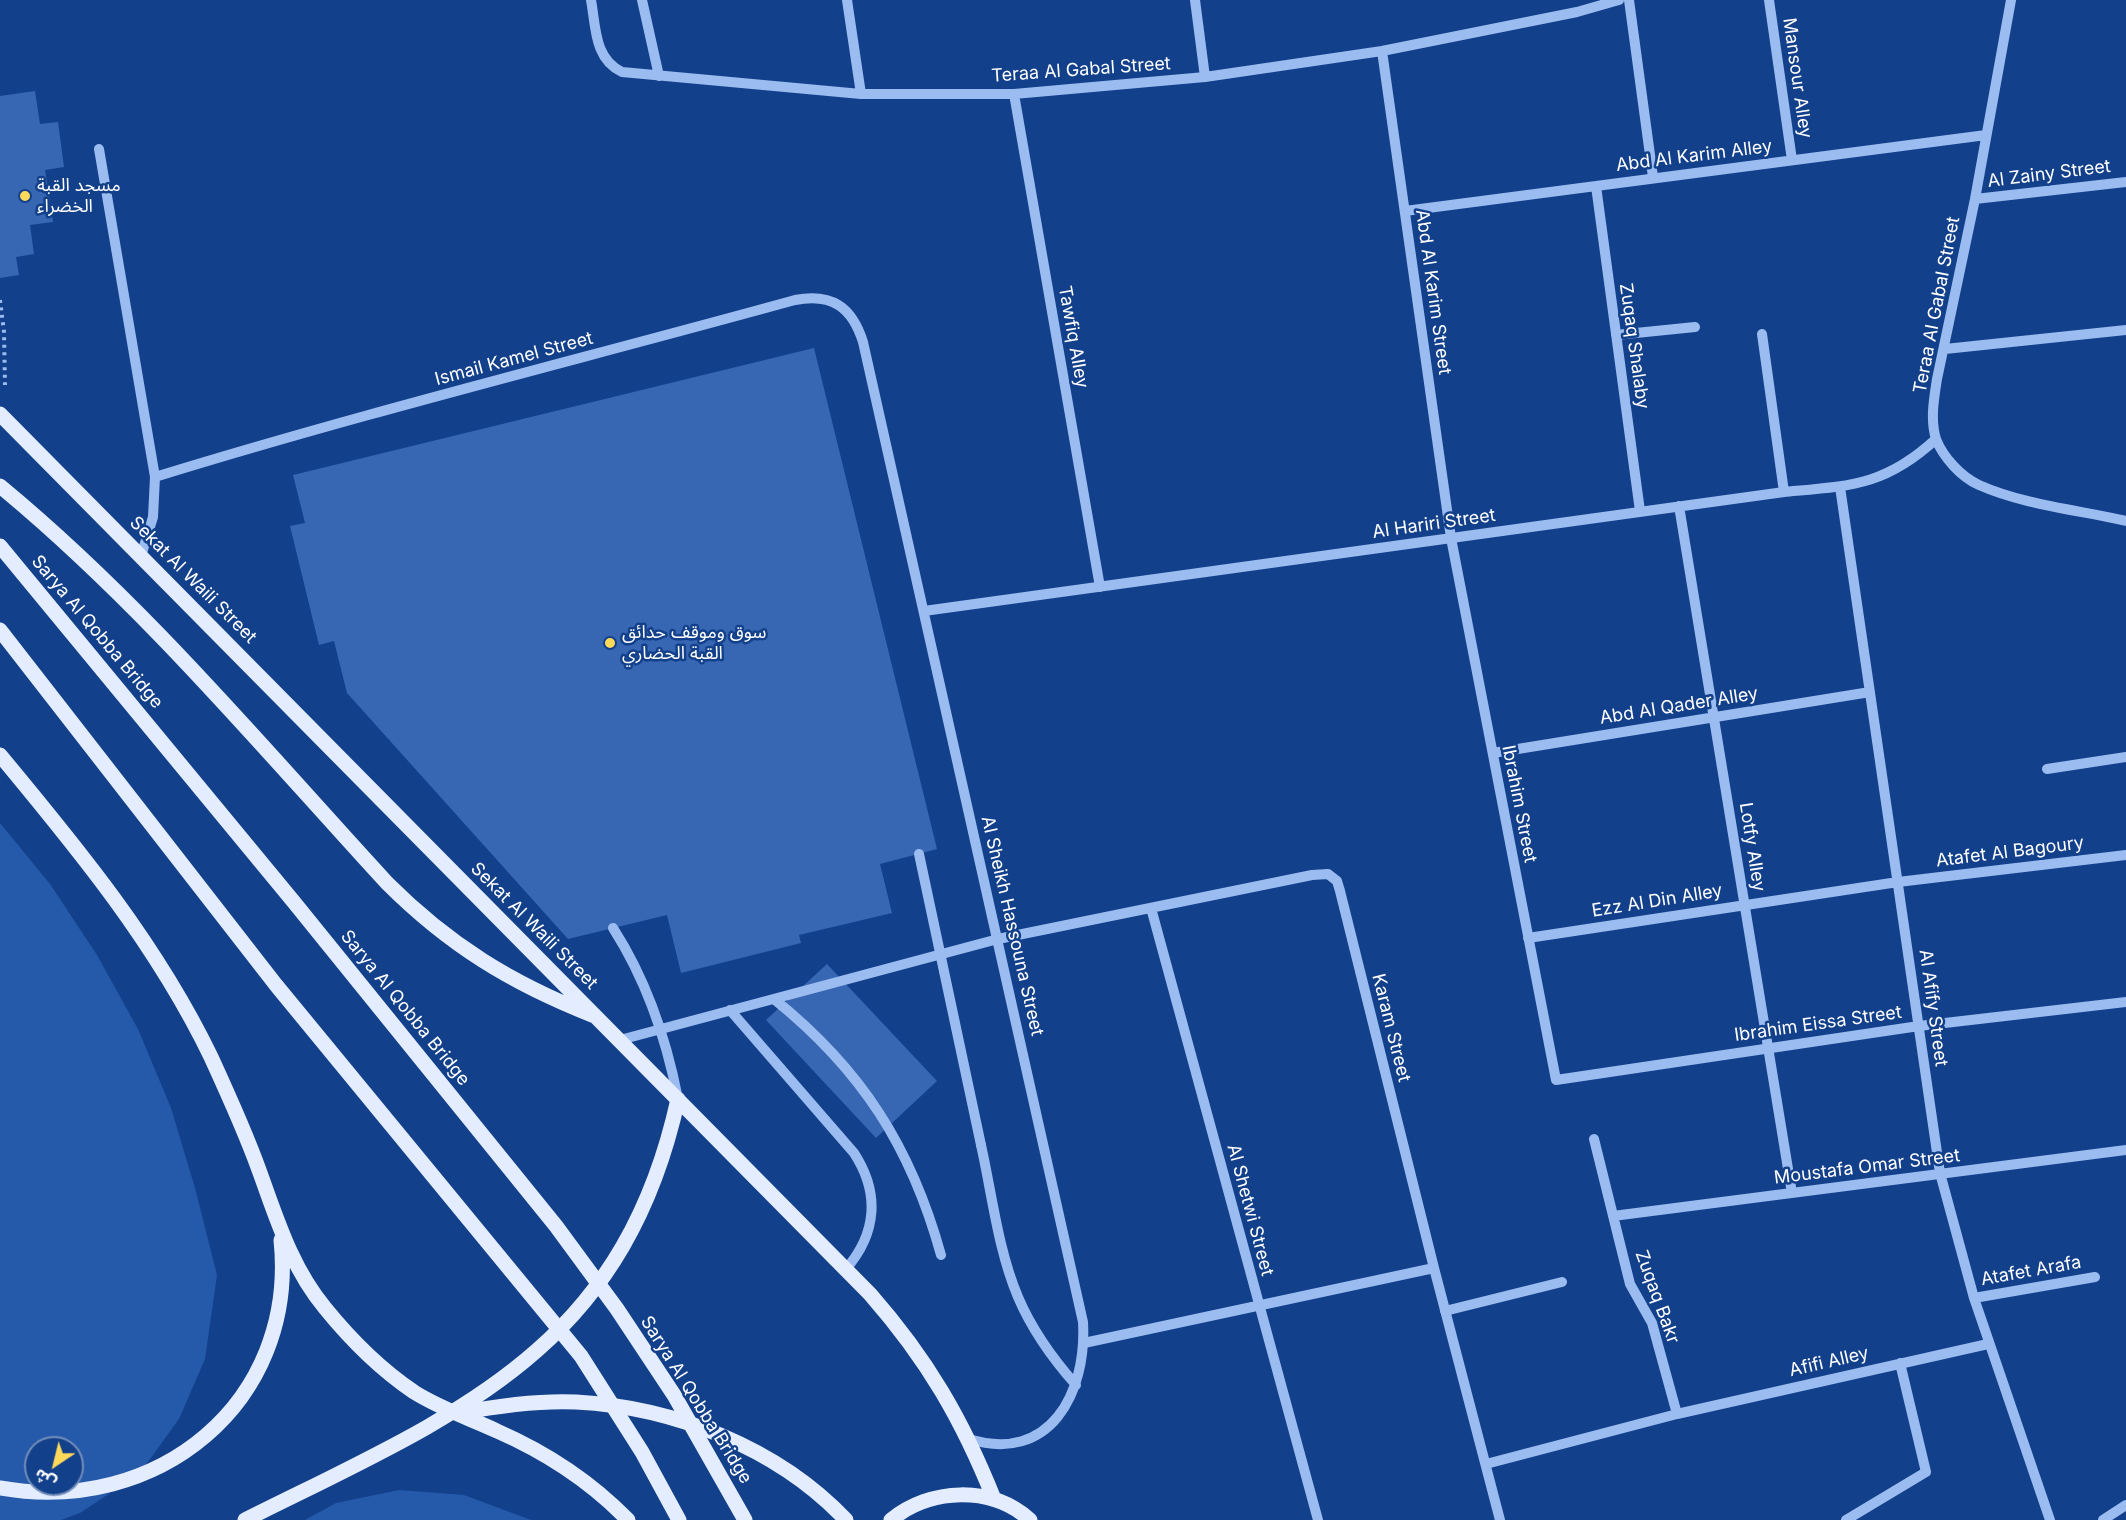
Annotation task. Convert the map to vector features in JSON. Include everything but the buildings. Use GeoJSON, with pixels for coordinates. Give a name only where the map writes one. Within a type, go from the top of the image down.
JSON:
{"type":"FeatureCollection","features":[{"type":"Feature","properties":{"kind":"main road","name":"Sekat Al Waili Street"},"geometry":{"type":"LineString","coordinates":[[1,415],[598,1017],[846,1269],[902,1330],[956,1411],[994,1499]]}},
{"type":"Feature","properties":{"kind":"main road"},"geometry":{"type":"LineString","coordinates":[[0,486],[91,565],[141,613],[353,846],[423,919],[463,949],[506,976],[551,999],[598,1017]]}},
{"type":"Feature","properties":{"kind":"main road","name":"Sarya Al Qobba Bridge"},"geometry":{"type":"LineString","coordinates":[[0,546],[294,901],[556,1226],[618,1309],[674,1395],[745,1520]]}},
{"type":"Feature","properties":{"kind":"main road"},"geometry":{"type":"LineString","coordinates":[[0,630],[276,985],[580,1356],[642,1452],[679,1520]]}},
{"type":"Feature","properties":{"kind":"main road"},"geometry":{"type":"LineString","coordinates":[[0,755],[77,848],[146,943],[209,1054],[260,1171],[280,1231],[316,1296],[349,1337],[380,1366],[414,1392],[453,1414],[497,1431],[540,1452],[580,1479],[628,1520]]}},
{"type":"Feature","properties":{"kind":"main road"},"geometry":{"type":"LineString","coordinates":[[245,1520],[369,1460],[453,1414],[516,1370],[547,1343],[600,1283],[622,1250],[653,1186],[669,1138],[678,1099]]}},
{"type":"Feature","properties":{"kind":"main road"},"geometry":{"type":"LineString","coordinates":[[0,1488],[52,1492],[123,1482],[151,1472],[176,1458],[222,1422],[257,1374],[278,1319],[283,1260],[280,1231]]}},
{"type":"Feature","properties":{"kind":"main road"},"geometry":{"type":"LineString","coordinates":[[453,1414],[534,1403],[576,1402],[659,1414],[737,1443],[774,1463],[808,1487],[846,1520]]}},
{"type":"Feature","properties":{"kind":"main road"},"geometry":{"type":"LineString","coordinates":[[891,1520],[902,1510],[924,1500],[947,1495],[971,1495],[994,1499],[1021,1512],[1030,1520]]}},
{"type":"Feature","properties":{"kind":"street","name":"Teraa Al Gabal Street"},"geometry":{"type":"LineString","coordinates":[[591,0],[604,60],[622,72],[861,94],[1014,94],[1205,77],[1382,51],[1577,12],[1619,0]]}},
{"type":"Feature","properties":{"kind":"street"},"geometry":{"type":"LineString","coordinates":[[642,0],[659,76]]}},
{"type":"Feature","properties":{"kind":"street"},"geometry":{"type":"LineString","coordinates":[[847,0],[861,94]]}},
{"type":"Feature","properties":{"kind":"street"},"geometry":{"type":"LineString","coordinates":[[1195,0],[1205,77]]}},
{"type":"Feature","properties":{"kind":"street"},"geometry":{"type":"LineString","coordinates":[[1576,0],[1577,12]]}},
{"type":"Feature","properties":{"kind":"street"},"geometry":{"type":"LineString","coordinates":[[1629,0],[1653,177]]}},
{"type":"Feature","properties":{"kind":"street","name":"Mansour Alley"},"geometry":{"type":"LineString","coordinates":[[1769,0],[1792,160]]}},
{"type":"Feature","properties":{"kind":"street","name":"Teraa Al Gabal Street"},"geometry":{"type":"LineString","coordinates":[[2011,0],[1975,199],[1933,408],[1936,439],[1952,465],[1977,484],[2009,495],[2126,521]]}},
{"type":"Feature","properties":{"kind":"street","name":"Abd Al Karim Street"},"geometry":{"type":"LineString","coordinates":[[1382,51],[1451,538]]}},
{"type":"Feature","properties":{"kind":"street","name":"Tawfiq Alley"},"geometry":{"type":"LineString","coordinates":[[1014,94],[1100,587]]}},
{"type":"Feature","properties":{"kind":"street","name":"Abd Al Karim Alley"},"geometry":{"type":"LineString","coordinates":[[1405,211],[1986,135]]}},
{"type":"Feature","properties":{"kind":"street"},"geometry":{"type":"LineString","coordinates":[[99,149],[155,477],[153,518],[141,556]]}},
{"type":"Feature","properties":{"kind":"street","name":"Al Zainy Street"},"geometry":{"type":"LineString","coordinates":[[1975,199],[2126,182]]}},
{"type":"Feature","properties":{"kind":"street","name":"Zuqaq Shalaby"},"geometry":{"type":"LineString","coordinates":[[1596,186],[1640,512]]}},
{"type":"Feature","properties":{"kind":"street","name":"Ismail Kamel Street"},"geometry":{"type":"LineString","coordinates":[[155,477],[314,428],[808,297],[835,303],[847,311],[858,325],[863,342]]}},
{"type":"Feature","properties":{"kind":"street"},"geometry":{"type":"LineString","coordinates":[[1616,335],[1695,327]]}},
{"type":"Feature","properties":{"kind":"street"},"geometry":{"type":"LineString","coordinates":[[1945,349],[2126,330]]}},
{"type":"Feature","properties":{"kind":"street"},"geometry":{"type":"LineString","coordinates":[[1762,334],[1784,492]]}},
{"type":"Feature","properties":{"kind":"street","name":"Al Sheikh Hassouna Street"},"geometry":{"type":"LineString","coordinates":[[863,342],[1083,1322],[1082,1364],[1076,1385],[1066,1404],[1037,1435],[1004,1446],[969,1439]]}},
{"type":"Feature","properties":{"kind":"street","name":"Al Hariri Street"},"geometry":{"type":"LineString","coordinates":[[924,611],[1679,506],[1840,487],[1869,482],[1891,473],[1915,458],[1936,439]]}},
{"type":"Feature","properties":{"kind":"street","name":"Al Afify Street"},"geometry":{"type":"LineString","coordinates":[[1840,487],[1941,1173],[1988,1344],[2050,1520]]}},
{"type":"Feature","properties":{"kind":"street","name":"Lotfy Alley"},"geometry":{"type":"LineString","coordinates":[[1679,506],[1792,1193]]}},
{"type":"Feature","properties":{"kind":"street","name":"Ibrahim Street"},"geometry":{"type":"LineString","coordinates":[[1451,538],[1554,1076]]}},
{"type":"Feature","properties":{"kind":"street","name":"Abd Al Qader Alley"},"geometry":{"type":"LineString","coordinates":[[1493,753],[1870,692]]}},
{"type":"Feature","properties":{"kind":"street"},"geometry":{"type":"LineString","coordinates":[[2047,769],[2126,757]]}},
{"type":"Feature","properties":{"kind":"street"},"geometry":{"type":"LineString","coordinates":[[919,854],[981,1144],[1007,1261],[1017,1295],[1052,1358],[1076,1385]]}},
{"type":"Feature","properties":{"kind":"street","name":"Atafet Al Bagoury"},"geometry":{"type":"LineString","coordinates":[[1898,882],[2126,855]]}},
{"type":"Feature","properties":{"kind":"street","name":"Karam Street"},"geometry":{"type":"LineString","coordinates":[[620,1040],[998,939],[1317,874],[1328,874],[1337,880],[1500,1520]]}},
{"type":"Feature","properties":{"kind":"street","name":"Ezz Al Din Alley"},"geometry":{"type":"LineString","coordinates":[[1528,938],[1898,882]]}},
{"type":"Feature","properties":{"kind":"street","name":"Al Shetwi Street"},"geometry":{"type":"LineString","coordinates":[[1151,908],[1318,1520]]}},
{"type":"Feature","properties":{"kind":"street"},"geometry":{"type":"LineString","coordinates":[[613,928],[628,951],[651,999],[662,1029],[678,1099]]}},
{"type":"Feature","properties":{"kind":"street"},"geometry":{"type":"LineString","coordinates":[[774,999],[833,1051],[881,1112],[917,1182],[941,1255]]}},
{"type":"Feature","properties":{"kind":"street","name":"Ibrahim Eissa Street"},"geometry":{"type":"LineString","coordinates":[[1554,1076],[1559,1082],[1919,1026],[2126,1002]]}},
{"type":"Feature","properties":{"kind":"street"},"geometry":{"type":"LineString","coordinates":[[730,1010],[854,1153],[864,1169],[873,1204],[872,1222],[858,1255],[846,1269]]}},
{"type":"Feature","properties":{"kind":"street","name":"Zuqaq Bakr"},"geometry":{"type":"LineString","coordinates":[[1594,1139],[1630,1284],[1652,1323],[1677,1414]]}},
{"type":"Feature","properties":{"kind":"street","name":"Moustafa Omar Street"},"geometry":{"type":"LineString","coordinates":[[1612,1216],[2126,1150]]}},
{"type":"Feature","properties":{"kind":"street"},"geometry":{"type":"LineString","coordinates":[[1084,1343],[1434,1268]]}},
{"type":"Feature","properties":{"kind":"street","name":"Atafet Arafa"},"geometry":{"type":"LineString","coordinates":[[1974,1298],[2095,1277]]}},
{"type":"Feature","properties":{"kind":"street"},"geometry":{"type":"LineString","coordinates":[[1445,1311],[1562,1282]]}},
{"type":"Feature","properties":{"kind":"street","name":"Afifi Alley"},"geometry":{"type":"LineString","coordinates":[[1677,1414],[1988,1344]]}},
{"type":"Feature","properties":{"kind":"street"},"geometry":{"type":"LineString","coordinates":[[1846,1520],[1927,1470],[1900,1363]]}},
{"type":"Feature","properties":{"kind":"street"},"geometry":{"type":"LineString","coordinates":[[1486,1464],[1677,1414]]}},
{"type":"Feature","properties":{"kind":"street"},"geometry":{"type":"LineString","coordinates":[[2103,1520],[2126,1505]]}},
{"type":"Feature","properties":{"kind":"path"},"geometry":{"type":"LineString","coordinates":[[0,300],[5,359],[1,415]]}},
{"type":"Feature","properties":{"kind":"shaded area"},"geometry":{"type":"Polygon","coordinates":[[[0,823],[50,884],[97,955],[138,1029],[171,1108],[195,1188],[217,1275],[205,1359],[179,1419],[140,1473],[80,1513],[61,1520],[0,1520],[0,823]]]}},
{"type":"Feature","properties":{"kind":"shaded area"},"geometry":{"type":"Polygon","coordinates":[[[399,1490],[464,1495],[531,1520],[305,1520],[336,1503],[399,1490]]]}},
{"type":"Feature","properties":{"kind":"place","name":"مسجد القبة الخضراء"},"geometry":{"type":"Point","coordinates":[25,196]}},
{"type":"Feature","properties":{"kind":"place","name":"سوق وموقف حدائق القبة الحضاري"},"geometry":{"type":"Point","coordinates":[610,643]}}]}
